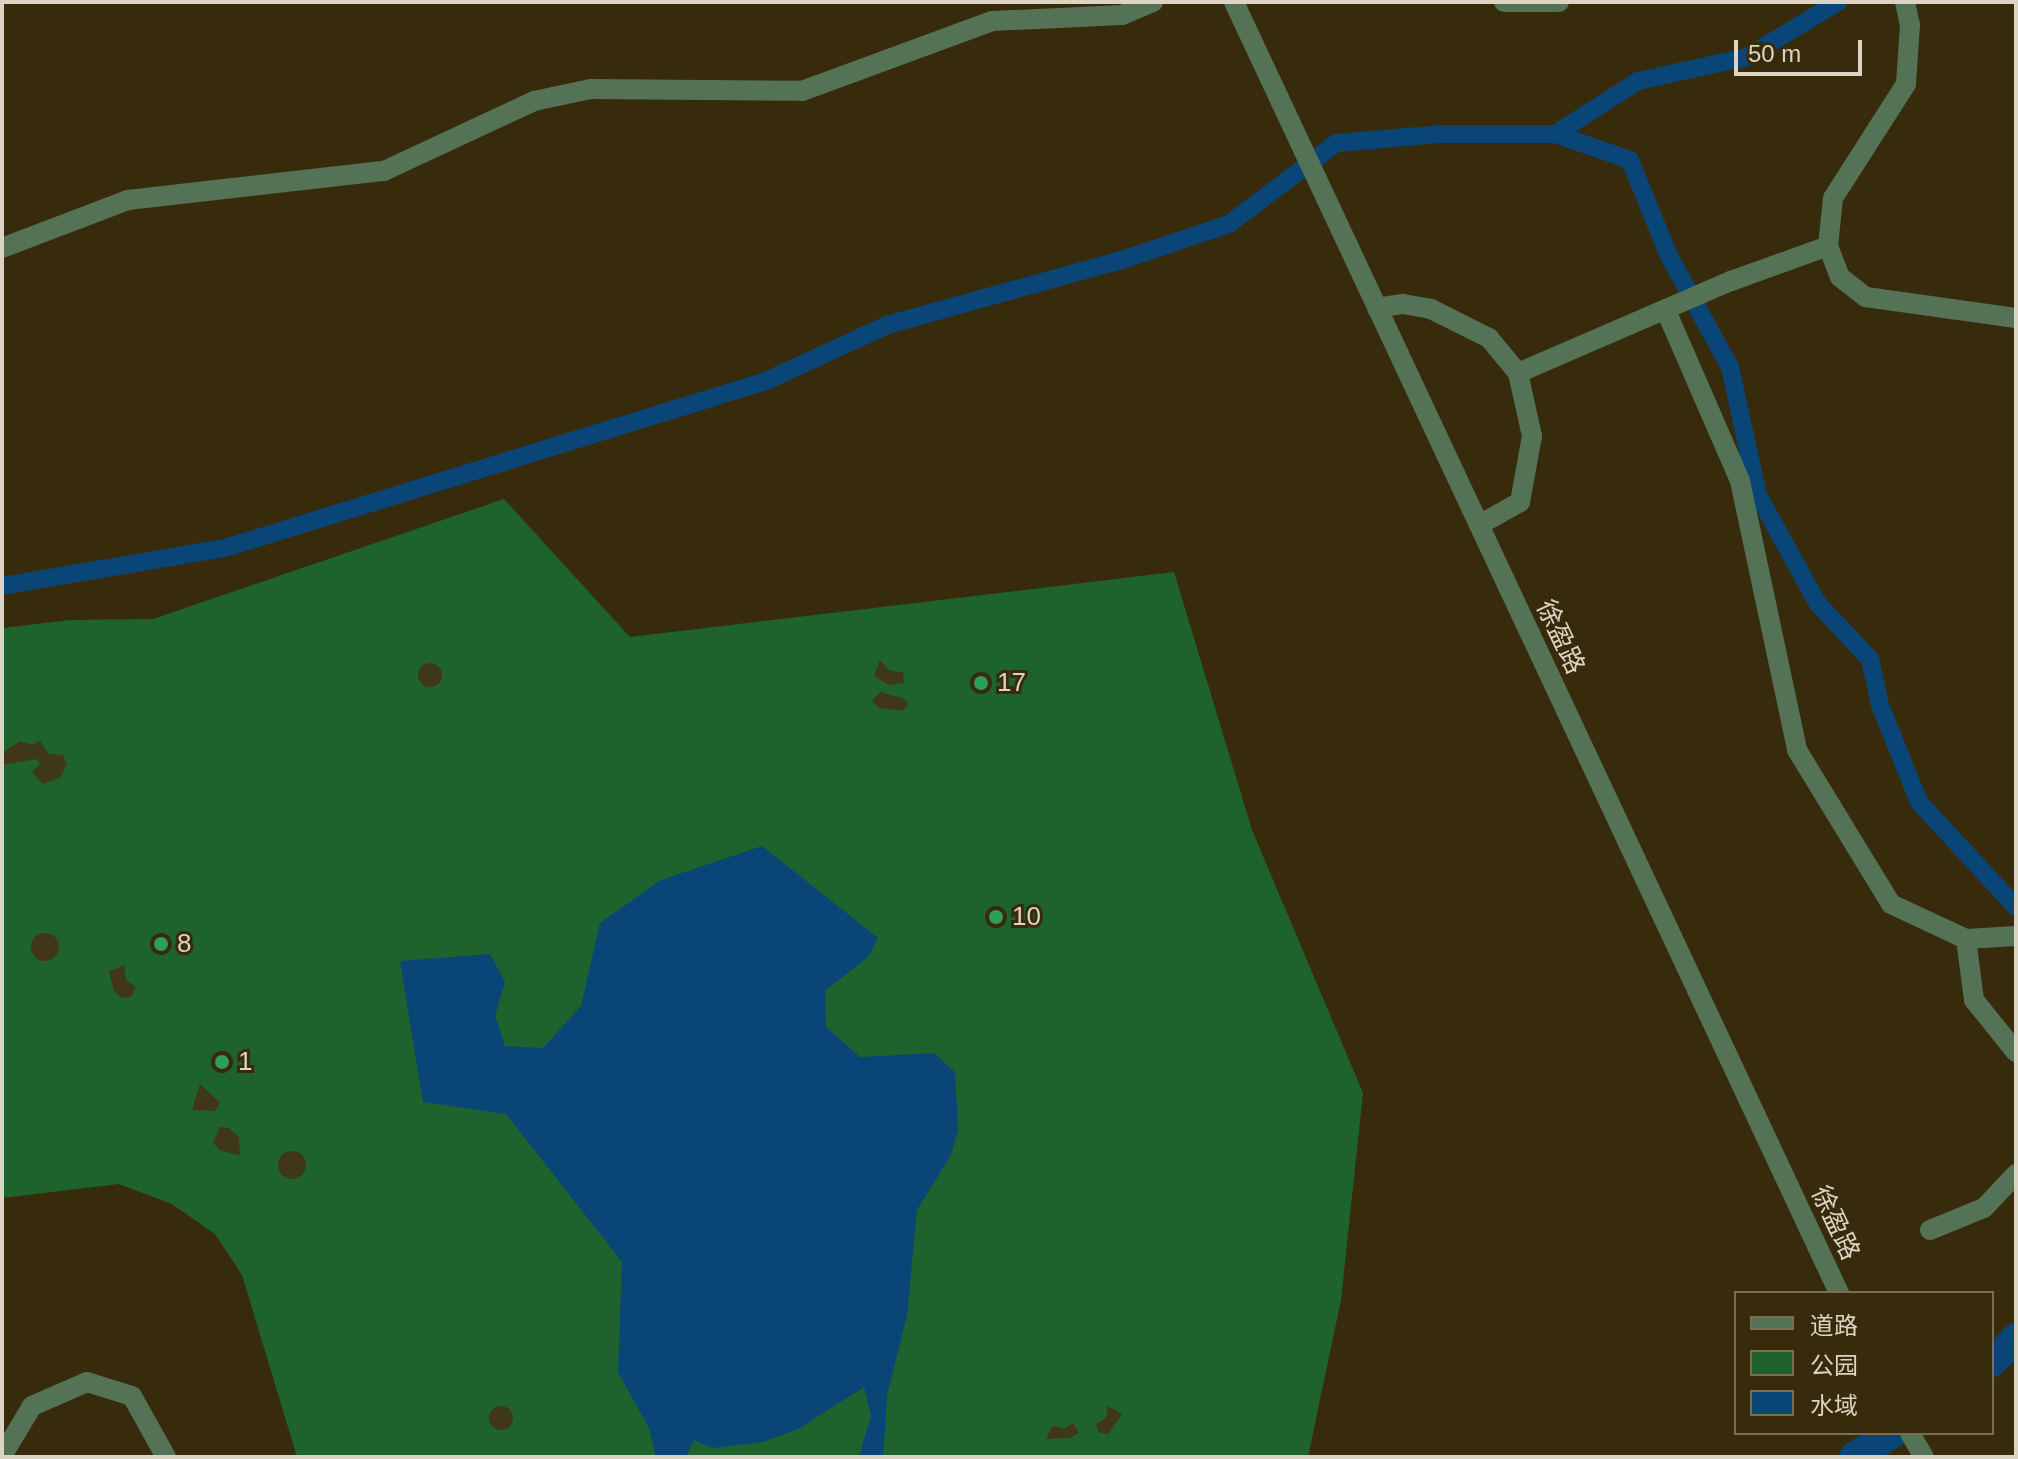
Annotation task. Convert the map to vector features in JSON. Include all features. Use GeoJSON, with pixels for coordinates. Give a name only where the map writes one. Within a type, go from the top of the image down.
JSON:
{"type":"FeatureCollection","features":[{"type":"Feature","properties":{"kind":"street"},"geometry":{"type":"LineString","coordinates":[[2,248],[128,200],[384,171],[534,101],[591,89],[802,91],[992,21],[1122,15],[1153,2]]}},
{"type":"Feature","properties":{"kind":"street","name":"徐盈路"},"geometry":{"type":"LineString","coordinates":[[1234,2],[1838,1291]]}},
{"type":"Feature","properties":{"kind":"street"},"geometry":{"type":"LineString","coordinates":[[1504,2],[1559,2]]}},
{"type":"Feature","properties":{"kind":"street"},"geometry":{"type":"LineString","coordinates":[[1906,4],[1906,84],[1833,198],[1828,246],[1840,277],[1866,297],[2016,318]]}},
{"type":"Feature","properties":{"kind":"street"},"geometry":{"type":"LineString","coordinates":[[1518,373],[1828,246]]}},
{"type":"Feature","properties":{"kind":"street"},"geometry":{"type":"LineString","coordinates":[[1377,308],[1403,304],[1431,309],[1489,338],[1518,373],[1532,436],[1520,502],[1479,525]]}},
{"type":"Feature","properties":{"kind":"street"},"geometry":{"type":"LineString","coordinates":[[1667,312],[1740,481],[1797,750],[1891,904],[1966,939],[2014,937]]}},
{"type":"Feature","properties":{"kind":"street"},"geometry":{"type":"LineString","coordinates":[[1966,939],[1974,1000],[2016,1052]]}},
{"type":"Feature","properties":{"kind":"street"},"geometry":{"type":"LineString","coordinates":[[1930,1230],[1984,1208],[2016,1174]]}},
{"type":"Feature","properties":{"kind":"street"},"geometry":{"type":"LineString","coordinates":[[2,1456],[32,1406],[87,1382],[132,1396],[166,1457]]}},
{"type":"Feature","properties":{"kind":"street"},"geometry":{"type":"LineString","coordinates":[[1911,1435],[1924,1457]]}},
{"type":"Feature","properties":{"kind":"green space"},"geometry":{"type":"Polygon","coordinates":[[[504,499],[630,637],[1174,572],[1252,830],[1363,1093],[1341,1300],[1308,1457],[297,1457],[242,1275],[215,1234],[172,1204],[119,1184],[2,1198],[2,628],[70,620],[153,619],[504,499]]]}},
{"type":"Feature","properties":{"kind":"sand"},"geometry":{"type":"Polygon","coordinates":[[[880,660],[890,671],[903,672],[904,683],[889,685],[874,676],[880,660]]]}},
{"type":"Feature","properties":{"kind":"sand"},"geometry":{"type":"Polygon","coordinates":[[[425,663],[435,663],[442,670],[442,680],[435,687],[425,687],[418,680],[418,670],[425,663]]]}},
{"type":"Feature","properties":{"kind":"sand"},"geometry":{"type":"Polygon","coordinates":[[[880,692],[903,698],[908,704],[903,711],[879,708],[872,701],[880,692]]]}},
{"type":"Feature","properties":{"kind":"sand"},"geometry":{"type":"Polygon","coordinates":[[[20,741],[32,745],[40,741],[49,754],[63,755],[67,764],[61,777],[43,784],[32,772],[40,764],[37,759],[2,765],[2,753],[20,741]]]}},
{"type":"Feature","properties":{"kind":"sand"},"geometry":{"type":"Polygon","coordinates":[[[45,933],[55,937],[59,947],[55,957],[45,961],[35,957],[31,947],[35,937],[45,933]]]}},
{"type":"Feature","properties":{"kind":"sand"},"geometry":{"type":"Polygon","coordinates":[[[124,965],[126,980],[136,987],[131,997],[122,998],[114,991],[109,972],[124,965]]]}},
{"type":"Feature","properties":{"kind":"sand"},"geometry":{"type":"Polygon","coordinates":[[[200,1084],[220,1103],[215,1111],[192,1110],[200,1084]]]}},
{"type":"Feature","properties":{"kind":"sand"},"geometry":{"type":"Polygon","coordinates":[[[220,1127],[229,1128],[239,1137],[240,1155],[221,1151],[213,1143],[220,1127]]]}},
{"type":"Feature","properties":{"kind":"sand"},"geometry":{"type":"Polygon","coordinates":[[[292,1151],[302,1155],[306,1165],[302,1175],[292,1179],[282,1175],[278,1165],[282,1155],[292,1151]]]}},
{"type":"Feature","properties":{"kind":"sand"},"geometry":{"type":"Polygon","coordinates":[[[501,1406],[510,1409],[513,1418],[510,1427],[501,1430],[492,1427],[489,1418],[492,1409],[501,1406]]]}},
{"type":"Feature","properties":{"kind":"sand"},"geometry":{"type":"Polygon","coordinates":[[[1108,1406],[1122,1414],[1108,1434],[1098,1432],[1096,1424],[1106,1418],[1108,1406]]]}},
{"type":"Feature","properties":{"kind":"sand"},"geometry":{"type":"Polygon","coordinates":[[[1073,1423],[1079,1433],[1070,1438],[1046,1439],[1053,1425],[1064,1429],[1073,1423]]]}},
{"type":"Feature","properties":{"kind":"water"},"geometry":{"type":"Polygon","coordinates":[[[762,846],[878,938],[868,957],[825,991],[826,1027],[860,1057],[934,1053],[955,1072],[958,1129],[951,1155],[917,1210],[907,1316],[887,1396],[883,1457],[859,1457],[871,1415],[864,1387],[798,1429],[763,1442],[712,1448],[694,1440],[686,1457],[656,1457],[649,1428],[618,1372],[622,1262],[506,1114],[423,1102],[400,961],[490,954],[505,982],[495,1016],[505,1046],[543,1048],[581,1006],[600,923],[661,880],[762,846]]]}},
{"type":"Feature","properties":{"kind":"waterway"},"geometry":{"type":"LineString","coordinates":[[1838,2],[1747,57],[1638,81],[1555,134],[1630,160],[1669,256],[1730,367],[1758,495],[1818,604],[1870,659],[1880,705],[1919,802],[2016,907]]}},
{"type":"Feature","properties":{"kind":"waterway"},"geometry":{"type":"LineString","coordinates":[[2,586],[225,548],[766,381],[887,325],[1122,260],[1229,224],[1336,143],[1440,134],[1555,134]]}},
{"type":"Feature","properties":{"kind":"waterway"},"geometry":{"type":"LineString","coordinates":[[1994,1360],[2016,1338]]}},
{"type":"Feature","properties":{"kind":"waterway"},"geometry":{"type":"LineString","coordinates":[[1854,1457],[1890,1435]]}},
{"type":"Feature","properties":{"kind":"place","name":"17"},"geometry":{"type":"Point","coordinates":[981,683]}},
{"type":"Feature","properties":{"kind":"place","name":"10"},"geometry":{"type":"Point","coordinates":[996,917]}},
{"type":"Feature","properties":{"kind":"place","name":"8"},"geometry":{"type":"Point","coordinates":[161,944]}},
{"type":"Feature","properties":{"kind":"place","name":"1"},"geometry":{"type":"Point","coordinates":[222,1062]}}]}
